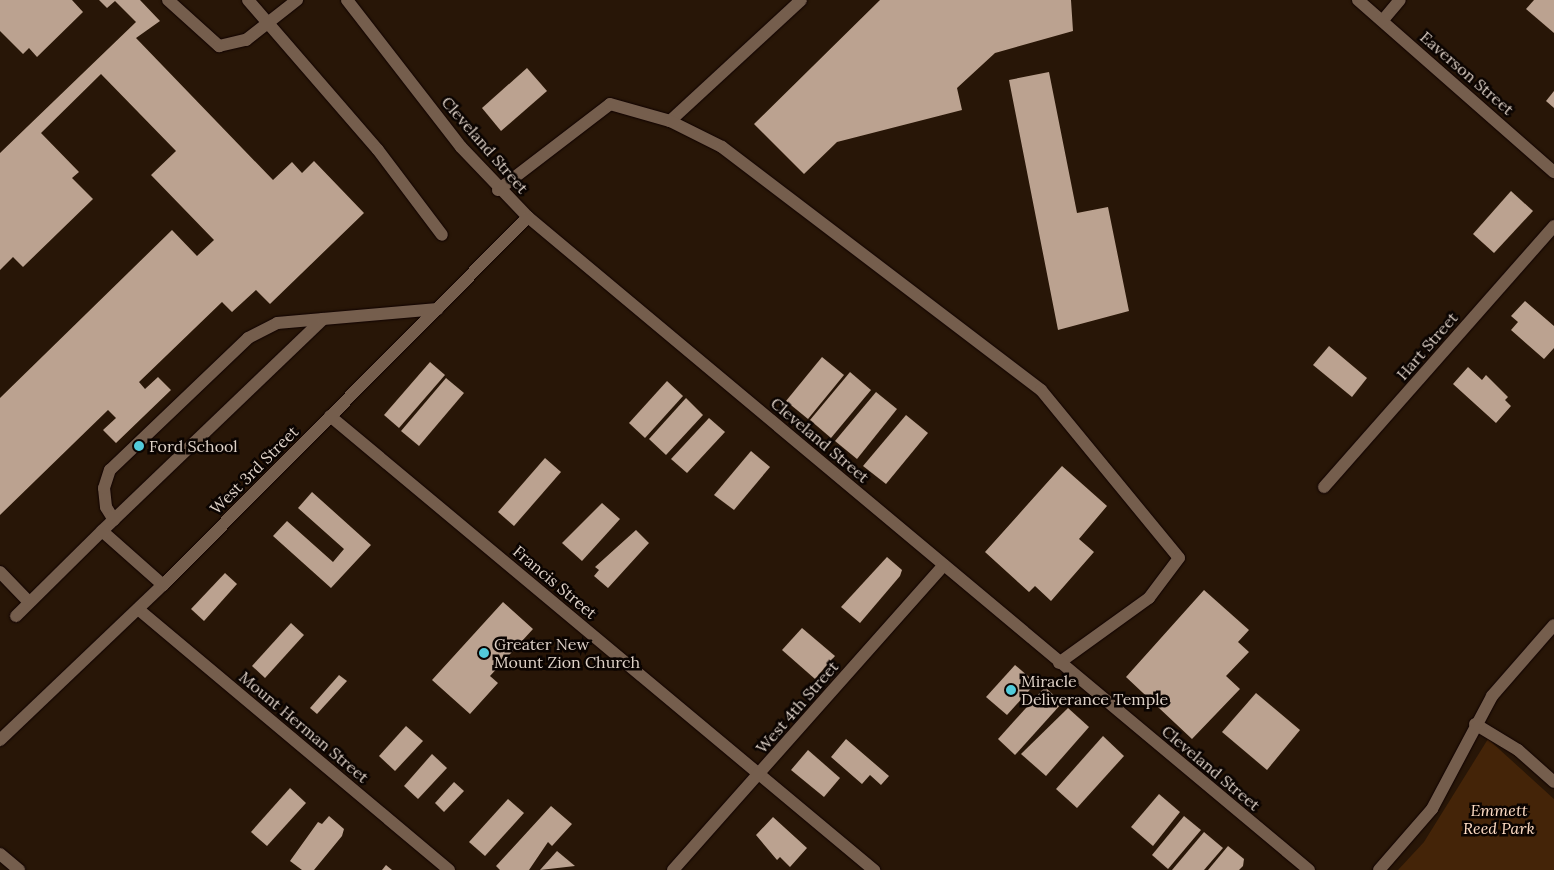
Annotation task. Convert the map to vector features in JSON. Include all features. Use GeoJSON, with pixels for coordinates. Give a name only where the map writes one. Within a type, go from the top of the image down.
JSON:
{"type":"FeatureCollection","features":[{"type":"Feature","properties":{"kind":"street"},"geometry":{"type":"LineString","coordinates":[[168,0],[219,46],[246,40],[297,0]]}},
{"type":"Feature","properties":{"kind":"street"},"geometry":{"type":"LineString","coordinates":[[248,0],[378,150],[442,235]]}},
{"type":"Feature","properties":{"kind":"street","name":"Cleveland Street"},"geometry":{"type":"LineString","coordinates":[[347,0],[498,190],[944,564],[1059,663],[1309,870]]}},
{"type":"Feature","properties":{"kind":"street"},"geometry":{"type":"LineString","coordinates":[[670,121],[801,0]]}},
{"type":"Feature","properties":{"kind":"street","name":"Eaverson Street"},"geometry":{"type":"LineString","coordinates":[[1358,0],[1554,172]]}},
{"type":"Feature","properties":{"kind":"street"},"geometry":{"type":"LineString","coordinates":[[1383,20],[1400,0]]}},
{"type":"Feature","properties":{"kind":"street"},"geometry":{"type":"LineString","coordinates":[[498,190],[610,104],[670,121],[722,147],[1041,390],[1179,558],[1149,598],[1059,663]]}},
{"type":"Feature","properties":{"kind":"street","name":"West 3rd Street"},"geometry":{"type":"LineString","coordinates":[[0,740],[163,585],[528,217]]}},
{"type":"Feature","properties":{"kind":"street","name":"Hart Street"},"geometry":{"type":"LineString","coordinates":[[1324,487],[1554,226]]}},
{"type":"Feature","properties":{"kind":"street"},"geometry":{"type":"LineString","coordinates":[[114,520],[106,507],[104,488],[110,470],[248,338],[277,323],[438,309]]}},
{"type":"Feature","properties":{"kind":"street"},"geometry":{"type":"LineString","coordinates":[[16,616],[323,319]]}},
{"type":"Feature","properties":{"kind":"street","name":"Francis Street"},"geometry":{"type":"LineString","coordinates":[[330,416],[874,870]]}},
{"type":"Feature","properties":{"kind":"street"},"geometry":{"type":"LineString","coordinates":[[102,531],[163,585]]}},
{"type":"Feature","properties":{"kind":"street","name":"West 4th Street"},"geometry":{"type":"LineString","coordinates":[[673,870],[944,564]]}},
{"type":"Feature","properties":{"kind":"street"},"geometry":{"type":"LineString","coordinates":[[0,572],[29,602]]}},
{"type":"Feature","properties":{"kind":"street","name":"Mount Herman Street"},"geometry":{"type":"LineString","coordinates":[[138,609],[449,870]]}},
{"type":"Feature","properties":{"kind":"street"},"geometry":{"type":"LineString","coordinates":[[1379,870],[1432,809],[1492,696],[1554,625]]}},
{"type":"Feature","properties":{"kind":"street"},"geometry":{"type":"LineString","coordinates":[[1476,724],[1518,750],[1554,782]]}},
{"type":"Feature","properties":{"kind":"street"},"geometry":{"type":"LineString","coordinates":[[0,854],[19,870]]}},
{"type":"Feature","properties":{"kind":"green space","name":"Emmett Reed Park"},"geometry":{"type":"Polygon","coordinates":[[[1488,739],[1554,799],[1554,870],[1398,870],[1424,842],[1488,739]]]}},
{"type":"Feature","properties":{"kind":"building"},"geometry":{"type":"Polygon","coordinates":[[[0,0],[72,0],[83,12],[37,57],[29,48],[23,54],[0,31],[0,0]]]}},
{"type":"Feature","properties":{"kind":"building"},"geometry":{"type":"Polygon","coordinates":[[[99,0],[140,0],[160,21],[136,38],[273,180],[292,162],[302,173],[314,161],[364,213],[270,304],[256,290],[232,312],[222,302],[139,382],[145,389],[158,377],[171,390],[116,443],[103,430],[116,418],[108,410],[0,515],[0,398],[172,230],[197,256],[214,240],[151,175],[176,151],[101,74],[41,133],[79,172],[72,178],[93,199],[23,267],[13,257],[0,270],[0,153],[136,22],[115,1],[107,8],[99,0]]]}},
{"type":"Feature","properties":{"kind":"building"},"geometry":{"type":"Polygon","coordinates":[[[880,0],[1071,0],[1073,31],[995,53],[957,88],[962,110],[837,142],[804,174],[754,124],[880,0]]]}},
{"type":"Feature","properties":{"kind":"building"},"geometry":{"type":"Polygon","coordinates":[[[1534,0],[1554,0],[1554,33],[1526,9],[1534,0]]]}},
{"type":"Feature","properties":{"kind":"building"},"geometry":{"type":"Polygon","coordinates":[[[527,68],[547,91],[501,131],[482,108],[527,68]]]}},
{"type":"Feature","properties":{"kind":"building"},"geometry":{"type":"Polygon","coordinates":[[[1049,72],[1077,213],[1108,207],[1129,311],[1058,330],[1009,80],[1049,72]]]}},
{"type":"Feature","properties":{"kind":"building"},"geometry":{"type":"Polygon","coordinates":[[[1554,91],[1554,108],[1546,101],[1554,91]]]}},
{"type":"Feature","properties":{"kind":"building"},"geometry":{"type":"Polygon","coordinates":[[[1511,191],[1533,211],[1494,253],[1473,234],[1511,191]]]}},
{"type":"Feature","properties":{"kind":"building"},"geometry":{"type":"Polygon","coordinates":[[[1525,301],[1554,326],[1554,348],[1544,359],[1511,330],[1518,322],[1511,316],[1525,301]]]}},
{"type":"Feature","properties":{"kind":"building"},"geometry":{"type":"Polygon","coordinates":[[[1329,346],[1367,378],[1352,397],[1313,365],[1329,346]]]}},
{"type":"Feature","properties":{"kind":"building"},"geometry":{"type":"Polygon","coordinates":[[[822,357],[844,375],[808,419],[786,401],[822,357]]]}},
{"type":"Feature","properties":{"kind":"building"},"geometry":{"type":"Polygon","coordinates":[[[430,362],[445,375],[399,428],[384,415],[430,362]]]}},
{"type":"Feature","properties":{"kind":"building"},"geometry":{"type":"Polygon","coordinates":[[[1468,367],[1482,380],[1486,375],[1508,397],[1505,400],[1511,406],[1496,423],[1453,384],[1468,367]]]}},
{"type":"Feature","properties":{"kind":"building"},"geometry":{"type":"Polygon","coordinates":[[[850,372],[871,390],[831,438],[810,420],[850,372]]]}},
{"type":"Feature","properties":{"kind":"building"},"geometry":{"type":"Polygon","coordinates":[[[446,378],[464,393],[419,446],[401,431],[446,378]]]}},
{"type":"Feature","properties":{"kind":"building"},"geometry":{"type":"Polygon","coordinates":[[[667,381],[683,396],[645,438],[629,423],[667,381]]]}},
{"type":"Feature","properties":{"kind":"building"},"geometry":{"type":"Polygon","coordinates":[[[876,392],[897,409],[857,459],[835,441],[876,392]]]}},
{"type":"Feature","properties":{"kind":"building"},"geometry":{"type":"Polygon","coordinates":[[[686,398],[703,415],[666,455],[649,439],[686,398]]]}},
{"type":"Feature","properties":{"kind":"building"},"geometry":{"type":"Polygon","coordinates":[[[906,415],[928,433],[886,484],[863,466],[906,415]]]}},
{"type":"Feature","properties":{"kind":"building"},"geometry":{"type":"Polygon","coordinates":[[[709,418],[725,432],[687,473],[671,459],[709,418]]]}},
{"type":"Feature","properties":{"kind":"building"},"geometry":{"type":"Polygon","coordinates":[[[751,451],[770,467],[734,510],[714,495],[751,451]]]}},
{"type":"Feature","properties":{"kind":"building"},"geometry":{"type":"Polygon","coordinates":[[[545,458],[561,472],[514,526],[498,512],[545,458]]]}},
{"type":"Feature","properties":{"kind":"building"},"geometry":{"type":"Polygon","coordinates":[[[1062,466],[1107,506],[1079,539],[1094,552],[1051,601],[1035,586],[1029,592],[985,552],[1062,466]]]}},
{"type":"Feature","properties":{"kind":"building"},"geometry":{"type":"Polygon","coordinates":[[[312,492],[371,545],[331,588],[273,536],[287,521],[333,562],[344,549],[298,508],[312,492]]]}},
{"type":"Feature","properties":{"kind":"building"},"geometry":{"type":"Polygon","coordinates":[[[602,503],[620,519],[582,561],[562,543],[602,503]]]}},
{"type":"Feature","properties":{"kind":"building"},"geometry":{"type":"Polygon","coordinates":[[[636,530],[649,543],[608,588],[594,576],[599,570],[595,567],[636,530]]]}},
{"type":"Feature","properties":{"kind":"building"},"geometry":{"type":"Polygon","coordinates":[[[887,557],[902,570],[900,576],[860,623],[841,607],[887,557]]]}},
{"type":"Feature","properties":{"kind":"building"},"geometry":{"type":"Polygon","coordinates":[[[225,573],[237,584],[204,621],[191,609],[225,573]]]}},
{"type":"Feature","properties":{"kind":"building"},"geometry":{"type":"Polygon","coordinates":[[[1204,590],[1249,630],[1238,642],[1249,652],[1226,676],[1240,689],[1192,739],[1126,677],[1204,590]]]}},
{"type":"Feature","properties":{"kind":"building","name":"Greater New Mount Zion Church"},"geometry":{"type":"Polygon","coordinates":[[[503,602],[533,629],[490,676],[498,683],[470,714],[432,680],[503,602]]]}},
{"type":"Feature","properties":{"kind":"building"},"geometry":{"type":"Polygon","coordinates":[[[291,623],[304,635],[265,678],[252,666],[291,623]]]}},
{"type":"Feature","properties":{"kind":"building"},"geometry":{"type":"Polygon","coordinates":[[[802,628],[835,656],[815,679],[782,650],[802,628]]]}},
{"type":"Feature","properties":{"kind":"building","name":"Miracle Deliverance Temple"},"geometry":{"type":"Polygon","coordinates":[[[1015,665],[1036,683],[1007,715],[986,697],[1015,665]]]}},
{"type":"Feature","properties":{"kind":"building"},"geometry":{"type":"Polygon","coordinates":[[[339,675],[347,681],[317,714],[310,708],[339,675]]]}},
{"type":"Feature","properties":{"kind":"building"},"geometry":{"type":"Polygon","coordinates":[[[1045,687],[1062,703],[1015,755],[998,739],[1045,687]]]}},
{"type":"Feature","properties":{"kind":"building"},"geometry":{"type":"Polygon","coordinates":[[[1256,693],[1300,730],[1267,770],[1222,732],[1256,693]]]}},
{"type":"Feature","properties":{"kind":"building"},"geometry":{"type":"Polygon","coordinates":[[[1068,708],[1089,727],[1046,776],[1021,754],[1068,708]]]}},
{"type":"Feature","properties":{"kind":"building"},"geometry":{"type":"Polygon","coordinates":[[[406,726],[423,741],[395,771],[379,756],[406,726]]]}},
{"type":"Feature","properties":{"kind":"building"},"geometry":{"type":"Polygon","coordinates":[[[1103,736],[1124,756],[1077,808],[1056,789],[1103,736]]]}},
{"type":"Feature","properties":{"kind":"building"},"geometry":{"type":"Polygon","coordinates":[[[846,739],[889,776],[881,785],[870,775],[862,784],[831,757],[846,739]]]}},
{"type":"Feature","properties":{"kind":"building"},"geometry":{"type":"Polygon","coordinates":[[[808,750],[840,778],[824,797],[791,770],[808,750]]]}},
{"type":"Feature","properties":{"kind":"building"},"geometry":{"type":"Polygon","coordinates":[[[432,754],[447,768],[418,799],[404,786],[432,754]]]}},
{"type":"Feature","properties":{"kind":"building"},"geometry":{"type":"Polygon","coordinates":[[[454,782],[464,791],[444,812],[435,803],[454,782]]]}},
{"type":"Feature","properties":{"kind":"building"},"geometry":{"type":"Polygon","coordinates":[[[290,788],[306,803],[267,846],[251,832],[290,788]]]}},
{"type":"Feature","properties":{"kind":"building"},"geometry":{"type":"Polygon","coordinates":[[[1159,794],[1180,812],[1153,846],[1131,827],[1159,794]]]}},
{"type":"Feature","properties":{"kind":"building"},"geometry":{"type":"Polygon","coordinates":[[[508,799],[524,813],[485,856],[469,842],[508,799]]]}},
{"type":"Feature","properties":{"kind":"building"},"geometry":{"type":"Polygon","coordinates":[[[551,806],[572,824],[552,846],[548,842],[529,870],[500,870],[496,866],[551,806]]]}},
{"type":"Feature","properties":{"kind":"building"},"geometry":{"type":"Polygon","coordinates":[[[329,816],[344,829],[342,836],[314,870],[302,870],[290,861],[318,822],[322,824],[329,816]]]}},
{"type":"Feature","properties":{"kind":"building"},"geometry":{"type":"Polygon","coordinates":[[[1184,816],[1201,830],[1168,869],[1152,855],[1184,816]]]}},
{"type":"Feature","properties":{"kind":"building"},"geometry":{"type":"Polygon","coordinates":[[[773,817],[807,848],[790,867],[780,857],[777,860],[756,835],[773,817]]]}},
{"type":"Feature","properties":{"kind":"building"},"geometry":{"type":"Polygon","coordinates":[[[1204,832],[1223,848],[1204,870],[1172,870],[1204,832]]]}},
{"type":"Feature","properties":{"kind":"building"},"geometry":{"type":"Polygon","coordinates":[[[1228,846],[1244,859],[1243,866],[1239,870],[1208,870],[1228,846]]]}},
{"type":"Feature","properties":{"kind":"building"},"geometry":{"type":"Polygon","coordinates":[[[557,851],[575,866],[540,870],[557,851]]]}},
{"type":"Feature","properties":{"kind":"building"},"geometry":{"type":"Polygon","coordinates":[[[386,865],[392,870],[382,870],[386,865]]]}},
{"type":"Feature","properties":{"kind":"place","name":"Ford School"},"geometry":{"type":"Point","coordinates":[139,446]}},
{"type":"Feature","properties":{"kind":"place","name":"Greater New Mount Zion Church"},"geometry":{"type":"Point","coordinates":[484,653]}},
{"type":"Feature","properties":{"kind":"place","name":"Miracle Deliverance Temple"},"geometry":{"type":"Point","coordinates":[1011,690]}}]}
